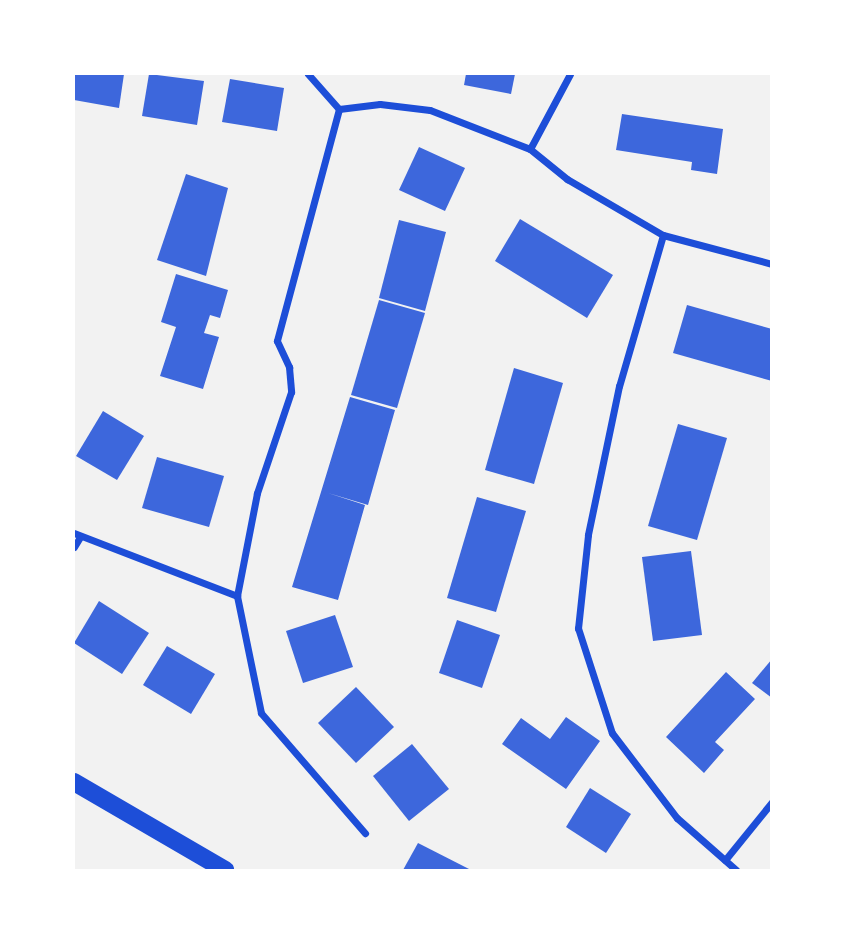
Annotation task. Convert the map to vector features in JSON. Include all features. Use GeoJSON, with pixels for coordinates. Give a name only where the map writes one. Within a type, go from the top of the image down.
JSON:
{"type":"FeatureCollection","features":[{"type":"Feature","properties":{"kind":"main road"},"geometry":{"type":"LineString","coordinates":[[74,782],[225,870]]}},
{"type":"Feature","properties":{"kind":"street"},"geometry":{"type":"LineString","coordinates":[[309,74],[338,109]]}},
{"type":"Feature","properties":{"kind":"street"},"geometry":{"type":"LineString","coordinates":[[530,149],[570,74]]}},
{"type":"Feature","properties":{"kind":"street"},"geometry":{"type":"LineString","coordinates":[[338,109],[380,104],[430,110],[530,149],[567,179],[663,236],[772,264]]}},
{"type":"Feature","properties":{"kind":"street"},"geometry":{"type":"LineString","coordinates":[[338,109],[277,341],[291,392],[257,493],[237,596],[261,713],[365,833]]}},
{"type":"Feature","properties":{"kind":"street"},"geometry":{"type":"LineString","coordinates":[[663,236],[619,386],[588,535],[578,628],[612,733],[677,818],[736,870]]}},
{"type":"Feature","properties":{"kind":"street"},"geometry":{"type":"LineString","coordinates":[[74,547],[77,535],[237,596]]}},
{"type":"Feature","properties":{"kind":"street"},"geometry":{"type":"LineString","coordinates":[[726,860],[772,802]]}},
{"type":"Feature","properties":{"kind":"building"},"geometry":{"type":"Polygon","coordinates":[[[74,74],[124,74],[119,108],[74,100],[74,74]]]}},
{"type":"Feature","properties":{"kind":"building"},"geometry":{"type":"Polygon","coordinates":[[[149,74],[204,81],[197,125],[142,116],[149,74]]]}},
{"type":"Feature","properties":{"kind":"building"},"geometry":{"type":"Polygon","coordinates":[[[466,74],[515,74],[511,94],[464,85],[466,74]]]}},
{"type":"Feature","properties":{"kind":"building"},"geometry":{"type":"Polygon","coordinates":[[[230,79],[284,88],[277,131],[222,122],[230,79]]]}},
{"type":"Feature","properties":{"kind":"building"},"geometry":{"type":"Polygon","coordinates":[[[622,114],[723,129],[717,174],[691,170],[692,162],[616,150],[622,114]]]}},
{"type":"Feature","properties":{"kind":"building"},"geometry":{"type":"Polygon","coordinates":[[[419,147],[465,168],[445,211],[399,190],[419,147]]]}},
{"type":"Feature","properties":{"kind":"building"},"geometry":{"type":"Polygon","coordinates":[[[186,174],[228,188],[206,276],[157,260],[186,174]]]}},
{"type":"Feature","properties":{"kind":"building"},"geometry":{"type":"Polygon","coordinates":[[[520,219],[613,275],[587,318],[495,261],[520,219]]]}},
{"type":"Feature","properties":{"kind":"building"},"geometry":{"type":"Polygon","coordinates":[[[399,220],[446,232],[425,311],[379,298],[399,220]]]}},
{"type":"Feature","properties":{"kind":"building"},"geometry":{"type":"Polygon","coordinates":[[[176,274],[228,290],[220,318],[210,315],[204,333],[219,337],[203,389],[160,376],[176,327],[161,322],[176,274]]]}},
{"type":"Feature","properties":{"kind":"building"},"geometry":{"type":"Polygon","coordinates":[[[379,300],[425,313],[397,408],[351,395],[379,300]]]}},
{"type":"Feature","properties":{"kind":"building"},"geometry":{"type":"Polygon","coordinates":[[[687,305],[772,329],[772,381],[673,353],[687,305]]]}},
{"type":"Feature","properties":{"kind":"building"},"geometry":{"type":"Polygon","coordinates":[[[514,368],[563,383],[534,484],[485,470],[514,368]]]}},
{"type":"Feature","properties":{"kind":"building"},"geometry":{"type":"Polygon","coordinates":[[[350,397],[395,410],[368,505],[328,493],[365,505],[338,600],[292,587],[350,397]]]}},
{"type":"Feature","properties":{"kind":"building"},"geometry":{"type":"Polygon","coordinates":[[[103,411],[144,436],[117,480],[76,456],[103,411]]]}},
{"type":"Feature","properties":{"kind":"building"},"geometry":{"type":"Polygon","coordinates":[[[678,424],[727,438],[697,540],[648,526],[678,424]]]}},
{"type":"Feature","properties":{"kind":"building"},"geometry":{"type":"Polygon","coordinates":[[[157,457],[224,476],[209,527],[142,508],[157,457]]]}},
{"type":"Feature","properties":{"kind":"building"},"geometry":{"type":"Polygon","coordinates":[[[477,497],[526,511],[496,612],[447,598],[477,497]]]}},
{"type":"Feature","properties":{"kind":"building"},"geometry":{"type":"Polygon","coordinates":[[[691,551],[702,635],[653,641],[642,557],[691,551]]]}},
{"type":"Feature","properties":{"kind":"building"},"geometry":{"type":"Polygon","coordinates":[[[99,601],[149,633],[122,674],[74,643],[99,601]]]}},
{"type":"Feature","properties":{"kind":"building"},"geometry":{"type":"Polygon","coordinates":[[[335,615],[353,667],[303,683],[286,631],[335,615]]]}},
{"type":"Feature","properties":{"kind":"building"},"geometry":{"type":"Polygon","coordinates":[[[457,620],[500,635],[482,688],[439,673],[457,620]]]}},
{"type":"Feature","properties":{"kind":"building"},"geometry":{"type":"Polygon","coordinates":[[[167,646],[215,674],[191,714],[143,685],[167,646]]]}},
{"type":"Feature","properties":{"kind":"building"},"geometry":{"type":"Polygon","coordinates":[[[772,659],[772,698],[752,683],[772,659]]]}},
{"type":"Feature","properties":{"kind":"building"},"geometry":{"type":"Polygon","coordinates":[[[726,672],[755,699],[715,742],[724,750],[704,773],[666,737],[726,672]]]}},
{"type":"Feature","properties":{"kind":"building"},"geometry":{"type":"Polygon","coordinates":[[[356,687],[394,727],[356,763],[318,723],[356,687]]]}},
{"type":"Feature","properties":{"kind":"building"},"geometry":{"type":"Polygon","coordinates":[[[566,717],[600,741],[566,789],[502,744],[521,718],[550,739],[566,717]]]}},
{"type":"Feature","properties":{"kind":"building"},"geometry":{"type":"Polygon","coordinates":[[[412,744],[449,789],[409,821],[373,776],[412,744]]]}},
{"type":"Feature","properties":{"kind":"building"},"geometry":{"type":"Polygon","coordinates":[[[590,788],[631,814],[606,853],[566,827],[590,788]]]}},
{"type":"Feature","properties":{"kind":"building"},"geometry":{"type":"Polygon","coordinates":[[[418,843],[471,870],[403,870],[418,843]]]}}]}
